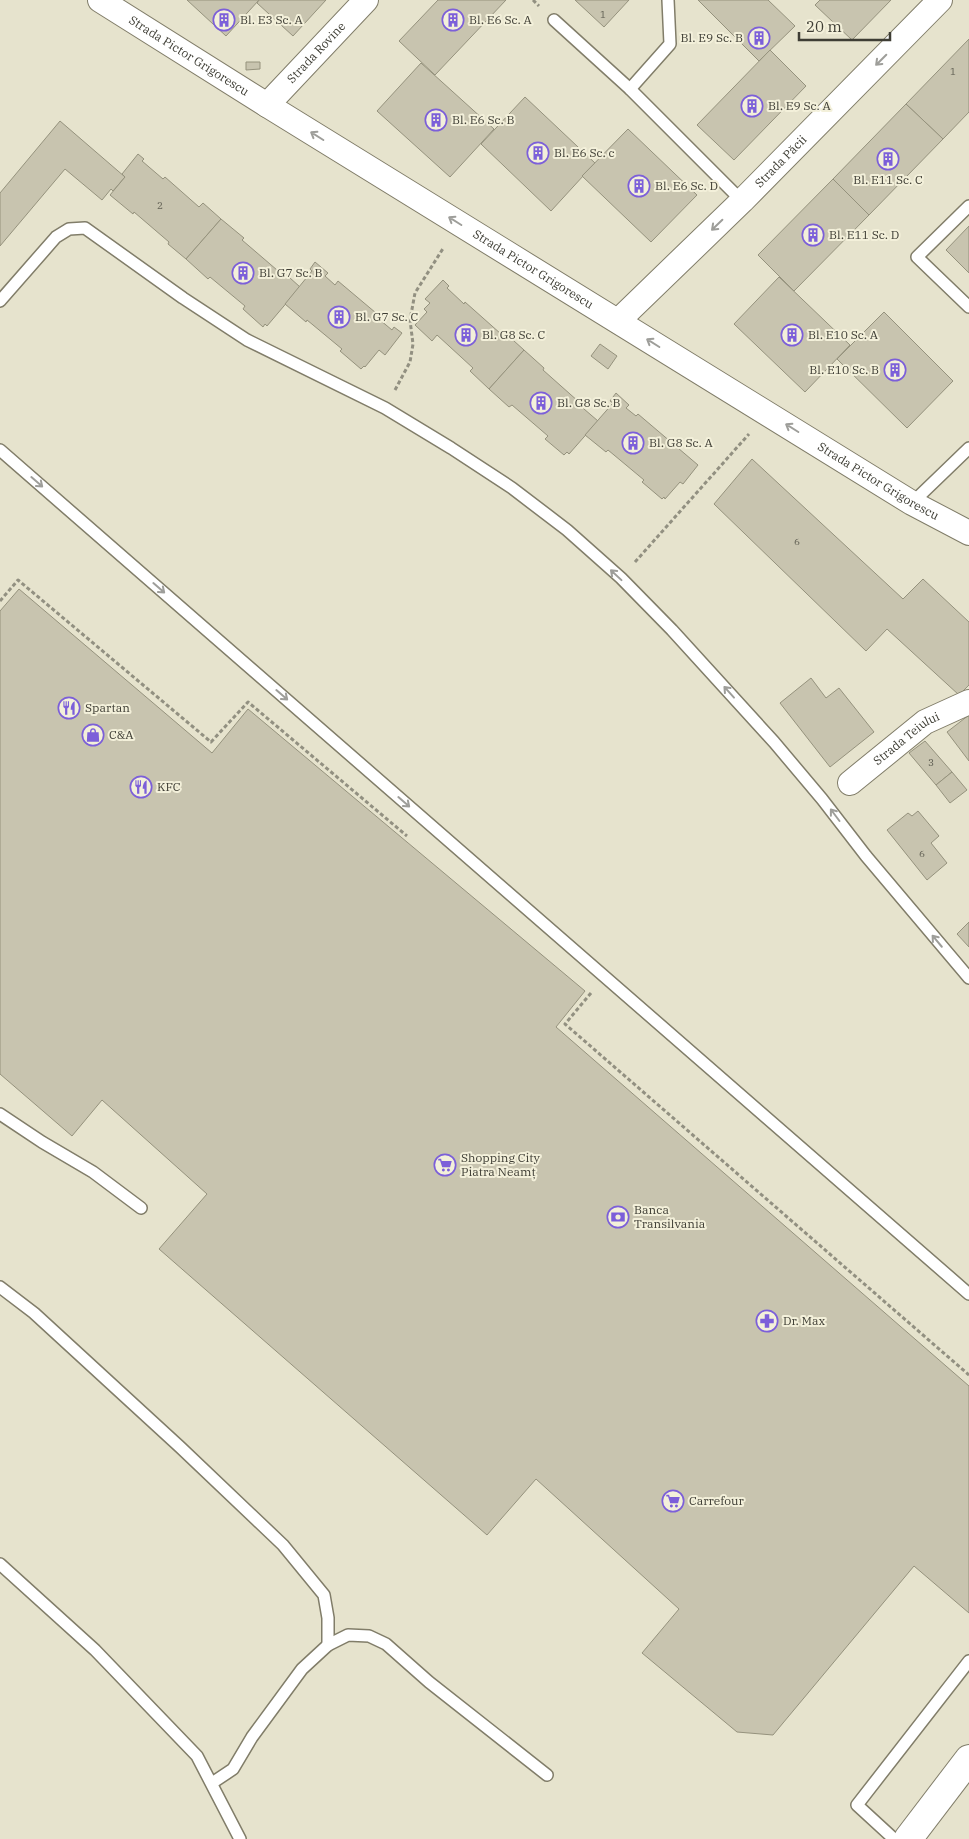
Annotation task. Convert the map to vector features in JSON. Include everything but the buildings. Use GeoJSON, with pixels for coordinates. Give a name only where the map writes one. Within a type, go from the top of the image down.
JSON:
{"type":"FeatureCollection","features":[{"type":"Feature","properties":{"kind":"main road"},"geometry":{"type":"LineString","coordinates":[[908,1839],[969,1759]]}},
{"type":"Feature","properties":{"kind":"street","name":"Strada Pictor Grigorescu"},"geometry":{"type":"LineString","coordinates":[[100,0],[912,504],[969,533]]}},
{"type":"Feature","properties":{"kind":"street","name":"Strada Rovine"},"geometry":{"type":"LineString","coordinates":[[267,105],[366,0]]}},
{"type":"Feature","properties":{"kind":"street","name":"Strada Păcii"},"geometry":{"type":"LineString","coordinates":[[618,321],[742,201],[940,0]]}},
{"type":"Feature","properties":{"kind":"street","name":"Strada Teiului"},"geometry":{"type":"LineString","coordinates":[[850,783],[925,722],[969,702]]}},
{"type":"Feature","properties":{"kind":"lane"},"geometry":{"type":"LineString","coordinates":[[630,89],[670,44],[668,0]]}},
{"type":"Feature","properties":{"kind":"lane"},"geometry":{"type":"LineString","coordinates":[[554,20],[630,89],[742,201]]}},
{"type":"Feature","properties":{"kind":"lane"},"geometry":{"type":"LineString","coordinates":[[969,206],[918,257],[969,307]]}},
{"type":"Feature","properties":{"kind":"lane"},"geometry":{"type":"LineString","coordinates":[[0,301],[56,237],[69,229],[85,228],[183,298],[247,340],[385,408],[512,488],[567,530],[621,578],[672,630],[774,742],[872,863],[969,978]]}},
{"type":"Feature","properties":{"kind":"lane"},"geometry":{"type":"LineString","coordinates":[[912,504],[969,448]]}},
{"type":"Feature","properties":{"kind":"lane"},"geometry":{"type":"LineString","coordinates":[[0,450],[969,1294]]}},
{"type":"Feature","properties":{"kind":"lane"},"geometry":{"type":"LineString","coordinates":[[0,1114],[42,1142],[93,1172],[141,1208]]}},
{"type":"Feature","properties":{"kind":"lane"},"geometry":{"type":"LineString","coordinates":[[0,1288],[34,1313],[180,1447],[283,1546],[324,1595],[328,1618],[328,1645]]}},
{"type":"Feature","properties":{"kind":"lane"},"geometry":{"type":"LineString","coordinates":[[0,1564],[95,1650],[197,1756],[240,1839]]}},
{"type":"Feature","properties":{"kind":"lane"},"geometry":{"type":"LineString","coordinates":[[212,1783],[233,1769],[252,1738],[302,1669],[328,1645],[348,1635],[369,1636],[386,1644],[429,1682],[546,1775]]}},
{"type":"Feature","properties":{"kind":"lane"},"geometry":{"type":"LineString","coordinates":[[894,1839],[856,1805],[969,1661]]}},
{"type":"Feature","properties":{"kind":"path"},"geometry":{"type":"LineString","coordinates":[[385,408],[410,362],[413,344],[410,320],[415,293],[459,223]]}},
{"type":"Feature","properties":{"kind":"path"},"geometry":{"type":"LineString","coordinates":[[621,578],[767,413]]}},
{"type":"Feature","properties":{"kind":"path"},"geometry":{"type":"LineString","coordinates":[[0,600],[18,580],[211,742],[248,702],[412,841]]}},
{"type":"Feature","properties":{"kind":"path"},"geometry":{"type":"LineString","coordinates":[[585,986],[592,992],[565,1024],[969,1375]]}},
{"type":"Feature","properties":{"kind":"place","name":"Bl. E3 Sc. A"},"geometry":{"type":"Point","coordinates":[224,20]}},
{"type":"Feature","properties":{"kind":"place","name":"Bl. E6 Sc. A"},"geometry":{"type":"Point","coordinates":[453,20]}},
{"type":"Feature","properties":{"kind":"place","name":"Bl. E9 Sc. B"},"geometry":{"type":"Point","coordinates":[759,38]}},
{"type":"Feature","properties":{"kind":"place","name":"Bl. E9 Sc. A"},"geometry":{"type":"Point","coordinates":[752,106]}},
{"type":"Feature","properties":{"kind":"place","name":"Bl. E6 Sc. B"},"geometry":{"type":"Point","coordinates":[436,120]}},
{"type":"Feature","properties":{"kind":"place","name":"Bl. E6 Sc. c"},"geometry":{"type":"Point","coordinates":[538,153]}},
{"type":"Feature","properties":{"kind":"place","name":"Bl. E11 Sc. C"},"geometry":{"type":"Point","coordinates":[888,159]}},
{"type":"Feature","properties":{"kind":"place","name":"Bl. E6 Sc. D"},"geometry":{"type":"Point","coordinates":[639,186]}},
{"type":"Feature","properties":{"kind":"place","name":"Bl. E11 Sc. D"},"geometry":{"type":"Point","coordinates":[813,235]}},
{"type":"Feature","properties":{"kind":"place","name":"Bl. G7 Sc. B"},"geometry":{"type":"Point","coordinates":[243,273]}},
{"type":"Feature","properties":{"kind":"place","name":"Bl. G7 Sc. C"},"geometry":{"type":"Point","coordinates":[339,317]}},
{"type":"Feature","properties":{"kind":"place","name":"Bl. G8 Sc. C"},"geometry":{"type":"Point","coordinates":[466,335]}},
{"type":"Feature","properties":{"kind":"place","name":"Bl. E10 Sc. A"},"geometry":{"type":"Point","coordinates":[792,335]}},
{"type":"Feature","properties":{"kind":"place","name":"Bl. E10 Sc. B"},"geometry":{"type":"Point","coordinates":[895,370]}},
{"type":"Feature","properties":{"kind":"place","name":"Bl. G8 Sc. B"},"geometry":{"type":"Point","coordinates":[541,403]}},
{"type":"Feature","properties":{"kind":"place","name":"Bl. G8 Sc. A"},"geometry":{"type":"Point","coordinates":[633,443]}},
{"type":"Feature","properties":{"kind":"place","name":"Spartan"},"geometry":{"type":"Point","coordinates":[69,708]}},
{"type":"Feature","properties":{"kind":"place","name":"C&A"},"geometry":{"type":"Point","coordinates":[93,735]}},
{"type":"Feature","properties":{"kind":"place","name":"KFC"},"geometry":{"type":"Point","coordinates":[141,787]}},
{"type":"Feature","properties":{"kind":"place","name":"Shopping City Piatra Neamț"},"geometry":{"type":"Point","coordinates":[445,1165]}},
{"type":"Feature","properties":{"kind":"place","name":"Banca Transilvania"},"geometry":{"type":"Point","coordinates":[618,1217]}},
{"type":"Feature","properties":{"kind":"place","name":"Dr. Max"},"geometry":{"type":"Point","coordinates":[767,1321]}},
{"type":"Feature","properties":{"kind":"place","name":"Carrefour"},"geometry":{"type":"Point","coordinates":[673,1501]}}]}
